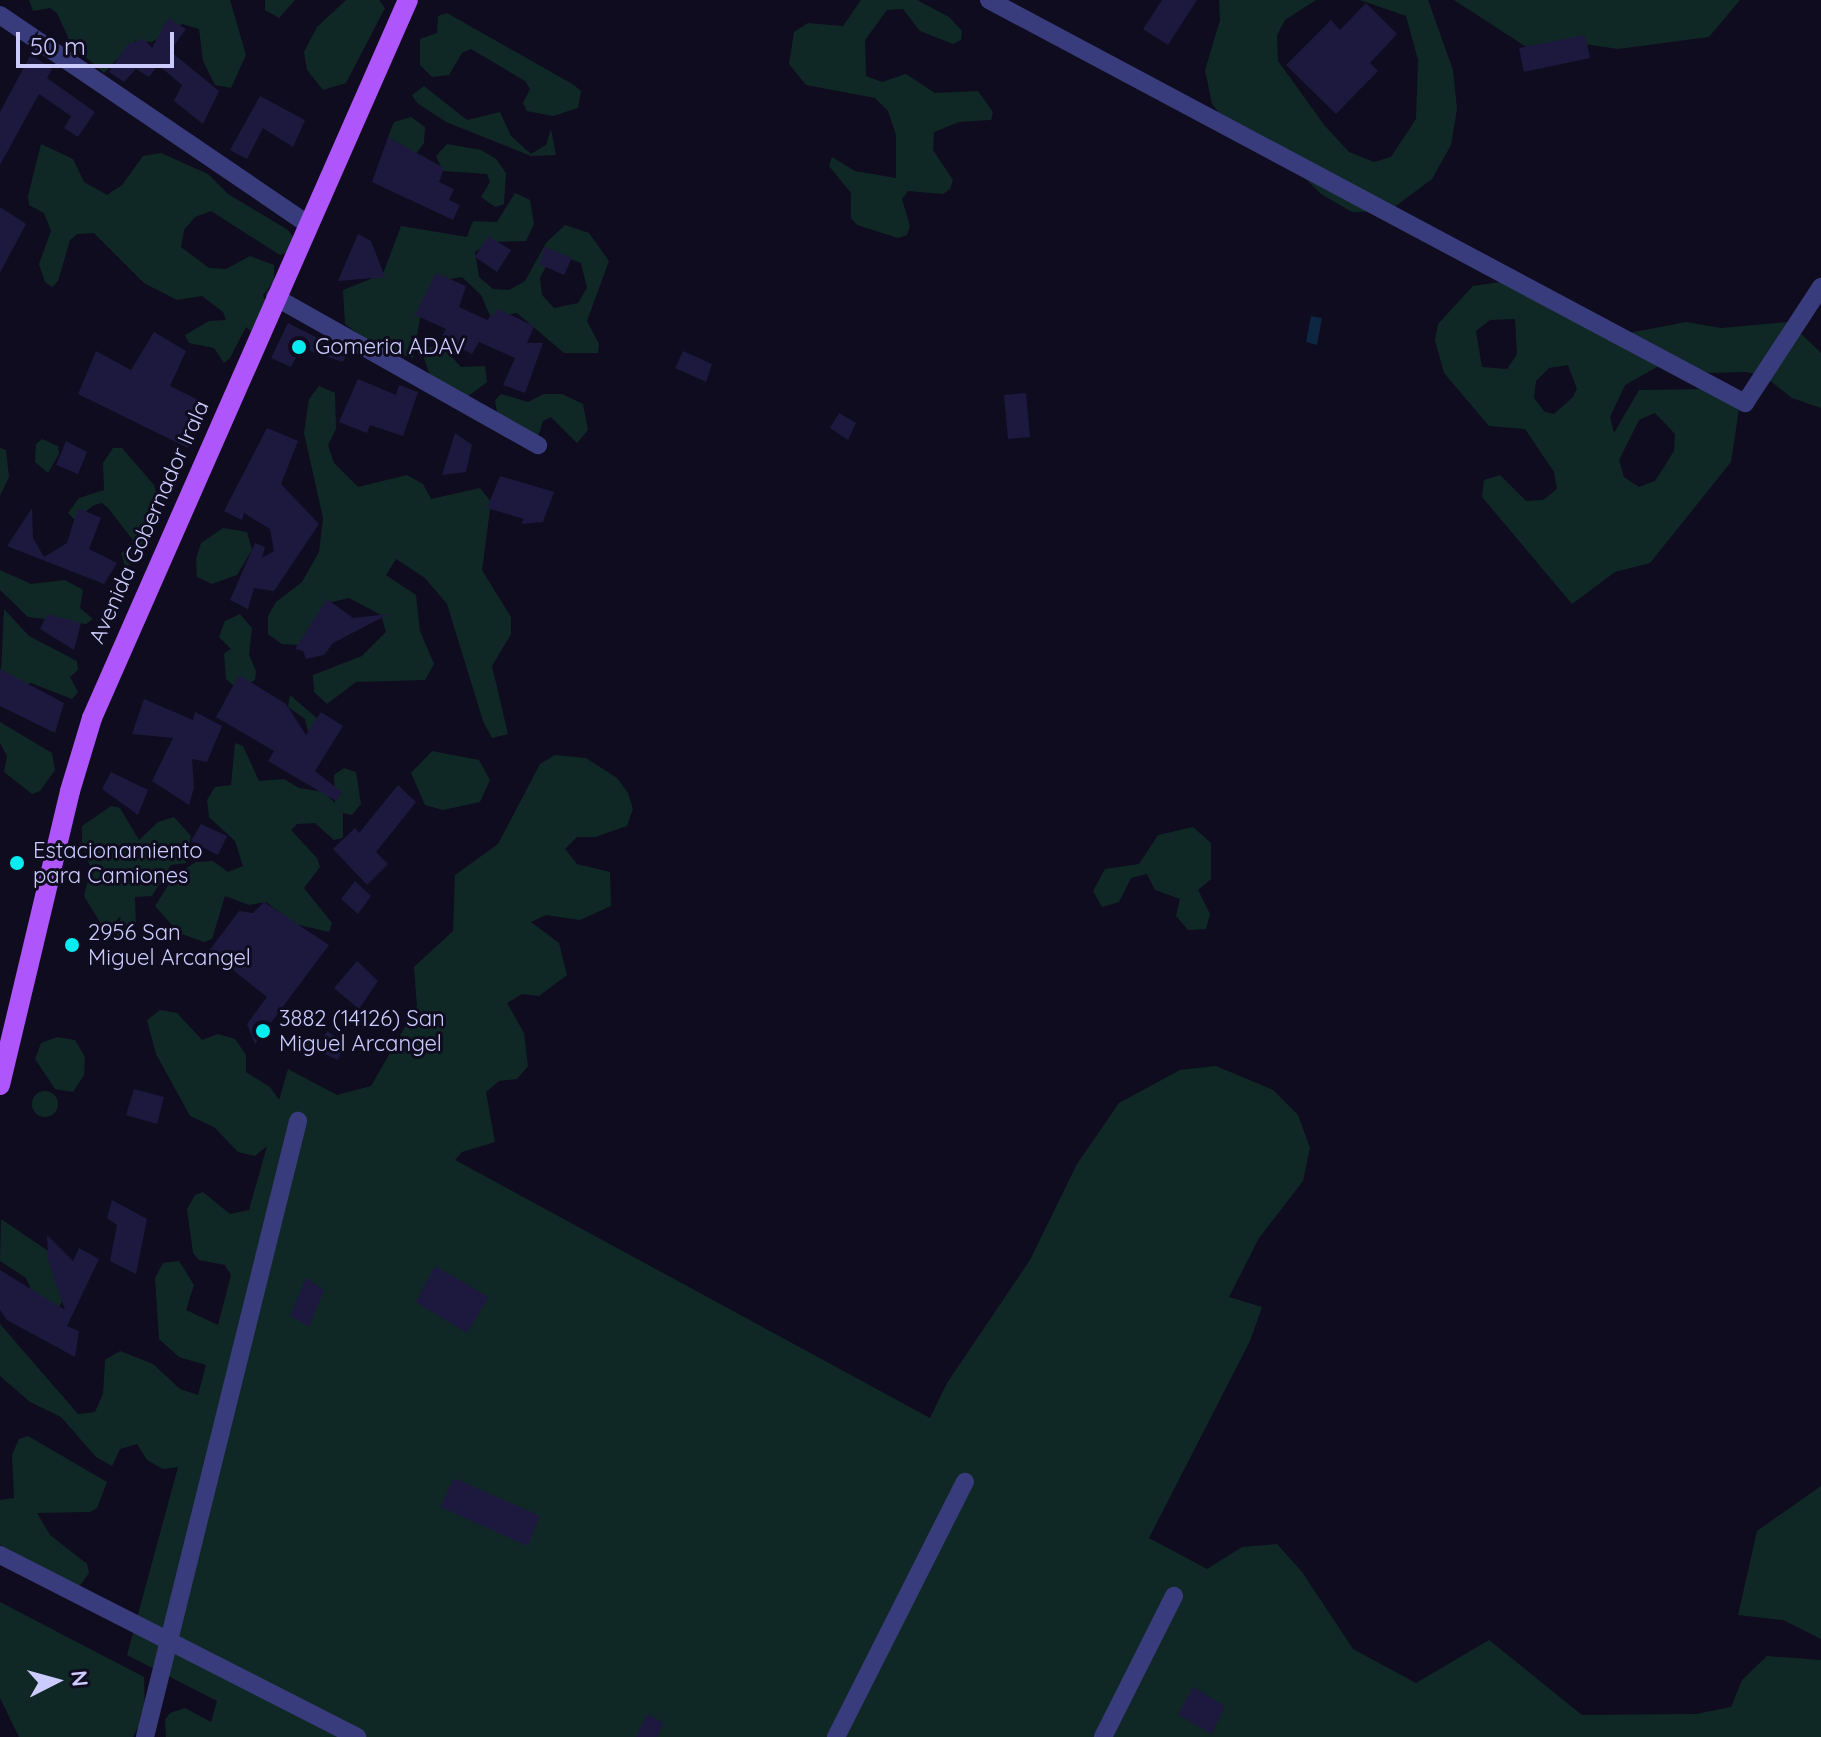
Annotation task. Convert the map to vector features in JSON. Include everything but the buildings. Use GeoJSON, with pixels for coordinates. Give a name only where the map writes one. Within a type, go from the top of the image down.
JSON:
{"type":"FeatureCollection","features":[{"type":"Feature","properties":{"kind":"main road","name":"Avenida Gobernador Irala"},"geometry":{"type":"LineString","coordinates":[[0,1085],[70,791],[92,718],[306,223],[408,0]]}},
{"type":"Feature","properties":{"kind":"street"},"geometry":{"type":"LineString","coordinates":[[989,0],[1745,403],[1821,287]]}},
{"type":"Feature","properties":{"kind":"street"},"geometry":{"type":"LineString","coordinates":[[0,15],[306,223]]}},
{"type":"Feature","properties":{"kind":"street"},"geometry":{"type":"LineString","coordinates":[[275,297],[538,445]]}},
{"type":"Feature","properties":{"kind":"street"},"geometry":{"type":"LineString","coordinates":[[145,1737],[298,1121]]}},
{"type":"Feature","properties":{"kind":"street"},"geometry":{"type":"LineString","coordinates":[[836,1737],[965,1482]]}},
{"type":"Feature","properties":{"kind":"street"},"geometry":{"type":"LineString","coordinates":[[0,1555],[357,1737]]}},
{"type":"Feature","properties":{"kind":"street"},"geometry":{"type":"LineString","coordinates":[[1103,1737],[1174,1596]]}},
{"type":"Feature","properties":{"kind":"green space"},"geometry":{"type":"Polygon","coordinates":[[[29,0],[230,0],[246,55],[231,88],[215,85],[203,61],[199,29],[182,24],[152,42],[135,41],[104,73],[71,44],[57,13],[50,8],[33,11],[29,0]]]}},
{"type":"Feature","properties":{"kind":"green space"},"geometry":{"type":"Polygon","coordinates":[[[265,0],[295,0],[279,18],[265,10],[265,0]]]}},
{"type":"Feature","properties":{"kind":"green space"},"geometry":{"type":"Polygon","coordinates":[[[346,0],[379,0],[385,8],[346,83],[323,90],[307,70],[304,52],[317,27],[346,0]]]}},
{"type":"Feature","properties":{"kind":"green space"},"geometry":{"type":"Polygon","coordinates":[[[861,0],[917,0],[949,17],[962,31],[961,40],[953,44],[920,31],[903,9],[887,10],[865,40],[866,76],[882,82],[906,74],[935,93],[978,91],[993,112],[991,120],[959,122],[934,132],[933,150],[953,180],[950,189],[943,194],[908,191],[902,199],[910,226],[907,235],[898,238],[857,225],[851,218],[851,193],[829,166],[832,157],[855,171],[896,178],[896,135],[888,111],[875,98],[806,85],[789,64],[794,32],[808,23],[843,26],[861,0]]]}},
{"type":"Feature","properties":{"kind":"green space"},"geometry":{"type":"Polygon","coordinates":[[[1219,0],[1316,0],[1285,20],[1277,35],[1278,61],[1325,126],[1349,152],[1374,162],[1391,157],[1416,119],[1418,60],[1406,16],[1360,0],[1428,0],[1453,70],[1457,109],[1451,145],[1432,179],[1389,211],[1352,212],[1321,194],[1296,169],[1223,118],[1212,104],[1205,70],[1220,20],[1219,0]]]}},
{"type":"Feature","properties":{"kind":"green space"},"geometry":{"type":"Polygon","coordinates":[[[1454,0],[1740,0],[1709,37],[1618,49],[1565,41],[1531,50],[1454,0]]]}},
{"type":"Feature","properties":{"kind":"green space"},"geometry":{"type":"Polygon","coordinates":[[[447,13],[574,85],[581,91],[578,108],[553,116],[527,111],[523,103],[530,89],[525,81],[471,49],[462,53],[449,75],[432,77],[420,65],[420,39],[437,33],[438,16],[447,13]]]}},
{"type":"Feature","properties":{"kind":"green space"},"geometry":{"type":"Polygon","coordinates":[[[424,86],[467,120],[500,112],[511,136],[531,154],[546,145],[551,129],[556,155],[531,156],[446,122],[417,103],[412,95],[424,86]]]}},
{"type":"Feature","properties":{"kind":"green space"},"geometry":{"type":"Polygon","coordinates":[[[411,117],[425,127],[424,143],[416,154],[388,137],[394,122],[411,117]]]}},
{"type":"Feature","properties":{"kind":"green space"},"geometry":{"type":"Polygon","coordinates":[[[41,144],[73,159],[84,182],[107,195],[122,185],[143,156],[161,153],[208,174],[228,194],[288,230],[293,237],[288,252],[280,255],[211,211],[195,217],[184,230],[181,247],[209,268],[226,269],[250,256],[274,265],[274,282],[263,295],[269,310],[253,333],[246,327],[230,358],[224,363],[214,348],[189,343],[185,335],[209,321],[226,320],[223,312],[202,296],[177,300],[144,283],[94,233],[77,234],[70,240],[58,281],[52,287],[45,282],[39,264],[51,231],[44,213],[29,205],[28,196],[41,144]]]}},
{"type":"Feature","properties":{"kind":"green space"},"geometry":{"type":"Polygon","coordinates":[[[447,144],[481,150],[496,159],[506,173],[504,204],[495,207],[481,197],[490,182],[487,174],[443,171],[436,156],[447,144]]]}},
{"type":"Feature","properties":{"kind":"green space"},"geometry":{"type":"Polygon","coordinates":[[[515,193],[530,200],[534,224],[526,241],[490,242],[475,252],[479,277],[493,289],[509,290],[525,281],[546,243],[565,225],[589,233],[609,261],[587,321],[599,344],[598,353],[564,353],[517,313],[491,318],[481,295],[462,277],[445,280],[422,307],[413,358],[396,353],[384,340],[367,340],[345,324],[343,290],[383,274],[401,226],[467,237],[473,221],[497,222],[515,193]],[[565,257],[548,262],[540,278],[542,295],[554,308],[578,303],[587,288],[581,263],[565,257]]]}},
{"type":"Feature","properties":{"kind":"green space"},"geometry":{"type":"Polygon","coordinates":[[[1507,281],[1618,335],[1686,322],[1721,328],[1789,322],[1821,353],[1821,408],[1792,398],[1764,376],[1746,372],[1710,373],[1675,365],[1657,367],[1625,385],[1610,417],[1614,433],[1639,390],[1709,389],[1739,409],[1731,462],[1650,563],[1615,572],[1572,604],[1482,497],[1484,480],[1500,475],[1526,501],[1543,500],[1557,489],[1554,472],[1525,429],[1489,426],[1444,373],[1435,340],[1438,324],[1473,286],[1507,281]],[[1515,319],[1490,320],[1476,331],[1482,367],[1507,369],[1517,354],[1515,319]],[[1568,365],[1549,368],[1536,381],[1534,398],[1545,412],[1554,414],[1573,397],[1577,389],[1568,365]],[[1655,413],[1639,420],[1619,460],[1624,477],[1639,487],[1655,481],[1674,451],[1675,434],[1655,413]]]}},
{"type":"Feature","properties":{"kind":"green space"},"geometry":{"type":"Polygon","coordinates":[[[443,347],[461,367],[485,366],[487,382],[467,397],[430,376],[424,358],[426,349],[443,347]]]}},
{"type":"Feature","properties":{"kind":"green space"},"geometry":{"type":"Polygon","coordinates":[[[319,386],[335,393],[336,429],[328,445],[334,463],[358,487],[407,475],[423,484],[431,499],[480,488],[491,502],[482,570],[511,617],[511,634],[492,666],[508,734],[492,738],[483,721],[447,604],[425,578],[396,559],[386,575],[416,595],[420,631],[434,664],[425,680],[356,682],[327,704],[314,692],[313,675],[362,656],[386,632],[381,615],[349,598],[332,602],[299,645],[282,644],[268,634],[268,616],[276,602],[302,582],[319,552],[323,518],[304,433],[309,399],[319,386]]]}},
{"type":"Feature","properties":{"kind":"green space"},"geometry":{"type":"Polygon","coordinates":[[[501,394],[528,402],[544,394],[562,394],[583,404],[588,430],[577,443],[551,417],[543,421],[538,437],[498,417],[495,400],[501,394]]]}},
{"type":"Feature","properties":{"kind":"green space"},"geometry":{"type":"Polygon","coordinates":[[[42,439],[58,446],[59,454],[48,473],[35,462],[36,444],[42,439]]]}},
{"type":"Feature","properties":{"kind":"green space"},"geometry":{"type":"Polygon","coordinates":[[[0,448],[6,450],[9,477],[0,496],[0,448]]]}},
{"type":"Feature","properties":{"kind":"green space"},"geometry":{"type":"Polygon","coordinates":[[[113,448],[122,448],[154,485],[158,501],[141,549],[126,569],[121,553],[136,544],[108,508],[102,503],[94,505],[75,520],[68,513],[79,498],[104,490],[103,463],[113,448]]]}},
{"type":"Feature","properties":{"kind":"green space"},"geometry":{"type":"Polygon","coordinates":[[[223,528],[247,532],[252,550],[237,575],[212,584],[197,577],[196,559],[201,543],[223,528]]]}},
{"type":"Feature","properties":{"kind":"green space"},"geometry":{"type":"Polygon","coordinates":[[[0,570],[31,584],[65,580],[83,590],[80,608],[93,619],[86,624],[28,617],[0,590],[0,570]]]}},
{"type":"Feature","properties":{"kind":"green space"},"geometry":{"type":"Polygon","coordinates":[[[4,609],[29,636],[77,661],[78,670],[70,677],[78,692],[72,699],[31,683],[0,693],[4,609]]]}},
{"type":"Feature","properties":{"kind":"green space"},"geometry":{"type":"Polygon","coordinates":[[[240,614],[252,628],[249,655],[256,671],[255,680],[238,689],[226,679],[224,654],[231,649],[219,637],[225,621],[240,614]]]}},
{"type":"Feature","properties":{"kind":"green space"},"geometry":{"type":"Polygon","coordinates":[[[290,695],[319,720],[309,735],[305,719],[288,707],[290,695]]]}},
{"type":"Feature","properties":{"kind":"green space"},"geometry":{"type":"Polygon","coordinates":[[[0,722],[52,753],[55,770],[40,791],[32,794],[4,772],[7,756],[0,743],[0,722]]]}},
{"type":"Feature","properties":{"kind":"green space"},"geometry":{"type":"Polygon","coordinates":[[[235,743],[243,746],[259,781],[284,779],[299,788],[324,792],[335,803],[334,775],[344,768],[356,772],[361,804],[352,815],[343,813],[343,838],[334,840],[315,823],[297,824],[291,830],[317,858],[320,867],[304,888],[332,923],[329,932],[295,924],[266,902],[249,905],[225,896],[212,939],[204,942],[179,933],[155,906],[174,876],[196,862],[213,861],[228,872],[243,866],[235,841],[209,817],[207,800],[215,787],[231,785],[235,743]]]}},
{"type":"Feature","properties":{"kind":"green space"},"geometry":{"type":"Polygon","coordinates":[[[432,751],[479,760],[490,780],[480,802],[443,810],[425,805],[411,773],[432,751]]]}},
{"type":"Feature","properties":{"kind":"green space"},"geometry":{"type":"Polygon","coordinates":[[[555,755],[586,758],[617,778],[628,793],[633,809],[627,826],[595,837],[577,837],[565,849],[577,864],[610,872],[611,906],[580,920],[546,915],[531,922],[559,943],[567,975],[539,996],[522,994],[507,1003],[524,1033],[528,1066],[517,1079],[499,1081],[486,1092],[495,1142],[462,1152],[455,1160],[930,1418],[947,1383],[1030,1260],[1077,1164],[1119,1103],[1180,1070],[1216,1066],[1273,1090],[1298,1115],[1310,1148],[1303,1181],[1259,1238],[1229,1297],[1262,1307],[1250,1341],[1149,1538],[1207,1569],[1242,1547],[1277,1544],[1302,1572],[1353,1649],[1416,1683],[1489,1640],[1582,1715],[1696,1714],[1731,1707],[1742,1680],[1767,1656],[1821,1660],[1821,1737],[166,1737],[165,1720],[170,1713],[185,1708],[211,1722],[217,1701],[127,1655],[178,1467],[163,1469],[147,1460],[137,1444],[120,1449],[112,1466],[96,1457],[61,1417],[30,1402],[0,1376],[0,1324],[78,1414],[95,1412],[103,1394],[105,1360],[120,1351],[153,1364],[180,1389],[198,1395],[206,1365],[179,1357],[159,1339],[155,1278],[163,1263],[179,1261],[194,1285],[186,1310],[218,1325],[231,1275],[225,1265],[199,1260],[193,1253],[187,1209],[195,1195],[203,1192],[230,1214],[249,1210],[267,1146],[255,1156],[238,1152],[214,1127],[190,1116],[156,1054],[147,1020],[160,1010],[177,1013],[202,1040],[218,1034],[235,1039],[246,1055],[246,1072],[270,1087],[279,1100],[288,1069],[337,1095],[371,1086],[417,1006],[414,967],[453,931],[455,875],[498,844],[540,764],[555,755]]]}},
{"type":"Feature","properties":{"kind":"green space"},"geometry":{"type":"Polygon","coordinates":[[[111,806],[120,808],[139,840],[158,822],[174,817],[191,836],[186,863],[171,865],[152,896],[135,897],[136,924],[125,938],[107,934],[84,896],[91,869],[82,845],[82,826],[111,806]]]}},
{"type":"Feature","properties":{"kind":"green space"},"geometry":{"type":"Polygon","coordinates":[[[1193,827],[1211,843],[1211,879],[1198,890],[1210,914],[1206,929],[1188,930],[1176,916],[1180,899],[1155,890],[1147,874],[1131,878],[1119,902],[1102,907],[1093,891],[1105,869],[1139,864],[1158,835],[1193,827]]]}},
{"type":"Feature","properties":{"kind":"green space"},"geometry":{"type":"Polygon","coordinates":[[[57,1037],[75,1040],[85,1057],[84,1075],[73,1092],[55,1089],[35,1059],[41,1043],[57,1037]]]}},
{"type":"Feature","properties":{"kind":"green space"},"geometry":{"type":"Polygon","coordinates":[[[45,1091],[54,1095],[58,1104],[54,1113],[45,1117],[36,1113],[32,1104],[36,1095],[45,1091]]]}},
{"type":"Feature","properties":{"kind":"green space"},"geometry":{"type":"Polygon","coordinates":[[[1,1219],[60,1259],[62,1302],[53,1318],[44,1319],[26,1278],[0,1261],[1,1219]]]}},
{"type":"Feature","properties":{"kind":"green space"},"geometry":{"type":"Polygon","coordinates":[[[28,1436],[107,1482],[97,1508],[90,1512],[37,1513],[50,1535],[87,1564],[89,1573],[79,1587],[0,1545],[0,1500],[14,1498],[12,1455],[19,1439],[28,1436]]]}},
{"type":"Feature","properties":{"kind":"green space"},"geometry":{"type":"Polygon","coordinates":[[[1821,1486],[1821,1639],[1783,1620],[1738,1615],[1757,1531],[1821,1486]]]}},
{"type":"Feature","properties":{"kind":"green space"},"geometry":{"type":"Polygon","coordinates":[[[0,1602],[144,1677],[145,1714],[133,1737],[19,1737],[0,1698],[0,1602]]]}},
{"type":"Feature","properties":{"kind":"water"},"geometry":{"type":"Polygon","coordinates":[[[1311,316],[1322,318],[1317,345],[1306,342],[1311,316]]]}},
{"type":"Feature","properties":{"kind":"place","name":"Gomeria ADAV"},"geometry":{"type":"Point","coordinates":[299,347]}},
{"type":"Feature","properties":{"kind":"place","name":"Estacionamiento para Camiones"},"geometry":{"type":"Point","coordinates":[17,863]}},
{"type":"Feature","properties":{"kind":"place","name":"2956 San Miguel Arcangel"},"geometry":{"type":"Point","coordinates":[72,945]}},
{"type":"Feature","properties":{"kind":"place","name":"3882 (14126) San Miguel Arcangel"},"geometry":{"type":"Point","coordinates":[263,1031]}}]}
